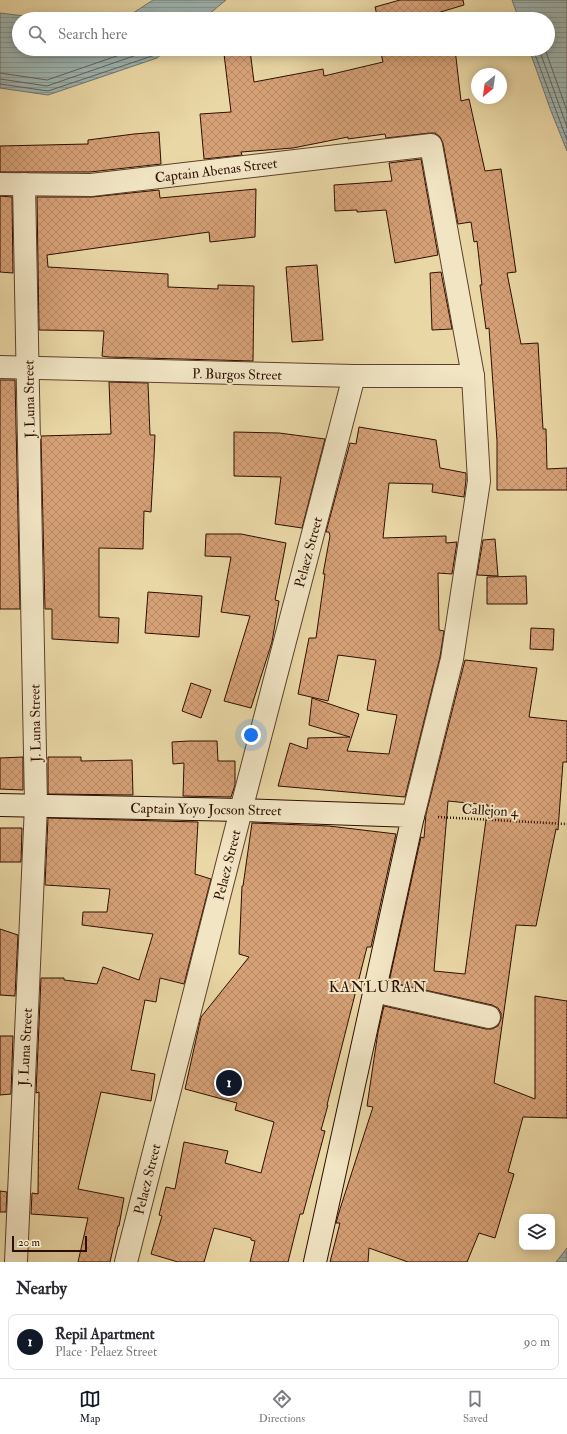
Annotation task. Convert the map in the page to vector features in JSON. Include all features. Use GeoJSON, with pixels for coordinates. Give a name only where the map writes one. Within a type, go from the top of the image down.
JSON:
{"type":"FeatureCollection","features":[{"type":"Feature","properties":{"kind":"street","name":"Captain Abenas Street"},"geometry":{"type":"LineString","coordinates":[[0,184],[91,185],[431,144],[473,376]]}},
{"type":"Feature","properties":{"kind":"street","name":"J. Luna Street"},"geometry":{"type":"LineString","coordinates":[[16,1262],[36,805],[24,184]]}},
{"type":"Feature","properties":{"kind":"street","name":"P. Burgos Street"},"geometry":{"type":"LineString","coordinates":[[0,367],[354,376],[473,376]]}},
{"type":"Feature","properties":{"kind":"street","name":"Pelaez Street"},"geometry":{"type":"LineString","coordinates":[[126,1262],[241,810],[354,376]]}},
{"type":"Feature","properties":{"kind":"street"},"geometry":{"type":"LineString","coordinates":[[315,1262],[413,816],[452,659],[479,481],[473,376]]}},
{"type":"Feature","properties":{"kind":"street","name":"Captain Yoyo Jocson Street"},"geometry":{"type":"LineString","coordinates":[[0,805],[241,810],[413,816]]}},
{"type":"Feature","properties":{"kind":"street"},"geometry":{"type":"LineString","coordinates":[[374,991],[489,1017]]}},
{"type":"Feature","properties":{"kind":"path","name":"Callejon 4"},"geometry":{"type":"LineString","coordinates":[[413,816],[567,824]]}},
{"type":"Feature","properties":{"kind":"water"},"geometry":{"type":"Polygon","coordinates":[[[153,0],[226,0],[211,12],[135,12],[153,0]]]}},
{"type":"Feature","properties":{"kind":"water"},"geometry":{"type":"Polygon","coordinates":[[[512,0],[567,0],[567,151],[531,56],[555,56],[555,12],[516,12],[512,0]]]}},
{"type":"Feature","properties":{"kind":"water"},"geometry":{"type":"Polygon","coordinates":[[[0,13],[12,14],[12,56],[159,56],[48,95],[0,88],[0,13]]]}},
{"type":"Feature","properties":{"kind":"water"},"geometry":{"type":"Polygon","coordinates":[[[567,1248],[567,1262],[556,1262],[567,1248]]]}},
{"type":"Feature","properties":{"kind":"building"},"geometry":{"type":"Polygon","coordinates":[[[400,0],[463,0],[464,5],[440,12],[376,12],[375,7],[400,0]]]}},
{"type":"Feature","properties":{"kind":"building"},"geometry":{"type":"Polygon","coordinates":[[[224,56],[251,56],[254,82],[323,69],[324,76],[383,62],[382,56],[456,56],[461,101],[469,99],[485,171],[501,169],[516,272],[507,273],[521,344],[538,343],[543,429],[546,429],[547,469],[567,468],[567,490],[497,490],[497,441],[489,328],[486,329],[480,285],[482,285],[477,241],[474,242],[471,222],[458,224],[443,143],[440,137],[435,133],[430,133],[386,138],[385,134],[348,139],[348,137],[293,148],[241,152],[242,155],[204,159],[200,114],[231,112],[224,56]]]}},
{"type":"Feature","properties":{"kind":"building"},"geometry":{"type":"Polygon","coordinates":[[[159,132],[161,164],[90,172],[0,172],[0,146],[88,144],[88,140],[159,132]]]}},
{"type":"Feature","properties":{"kind":"building"},"geometry":{"type":"Polygon","coordinates":[[[421,159],[438,255],[395,263],[386,210],[357,212],[357,210],[335,211],[334,185],[392,181],[389,163],[421,159]]]}},
{"type":"Feature","properties":{"kind":"building"},"geometry":{"type":"Polygon","coordinates":[[[256,189],[255,237],[210,242],[209,232],[47,255],[48,267],[168,274],[168,287],[218,289],[218,285],[254,286],[253,361],[108,357],[102,356],[104,331],[39,330],[37,197],[92,197],[159,190],[160,198],[256,189]]]}},
{"type":"Feature","properties":{"kind":"building"},"geometry":{"type":"Polygon","coordinates":[[[0,196],[12,197],[13,273],[0,272],[0,196]]]}},
{"type":"Feature","properties":{"kind":"building"},"geometry":{"type":"Polygon","coordinates":[[[317,265],[323,340],[292,342],[286,267],[317,265]]]}},
{"type":"Feature","properties":{"kind":"building"},"geometry":{"type":"Polygon","coordinates":[[[441,272],[452,329],[432,330],[430,273],[441,272]]]}},
{"type":"Feature","properties":{"kind":"building"},"geometry":{"type":"Polygon","coordinates":[[[0,380],[15,380],[20,609],[0,609],[0,380]]]}},
{"type":"Feature","properties":{"kind":"building"},"geometry":{"type":"Polygon","coordinates":[[[109,382],[148,383],[150,435],[155,435],[151,512],[144,511],[143,549],[99,548],[99,617],[119,618],[118,643],[52,639],[52,609],[45,609],[41,436],[111,434],[109,382]]]}},
{"type":"Feature","properties":{"kind":"building"},"geometry":{"type":"Polygon","coordinates":[[[359,427],[436,440],[440,468],[466,473],[464,497],[432,492],[433,484],[389,483],[383,538],[446,536],[446,543],[457,542],[452,574],[438,573],[439,630],[444,631],[440,657],[405,797],[278,786],[290,743],[307,749],[308,738],[350,737],[309,725],[312,698],[359,714],[347,751],[389,754],[397,715],[367,710],[376,660],[338,655],[328,701],[298,694],[309,638],[316,638],[325,574],[323,574],[330,536],[329,532],[326,532],[350,443],[356,444],[359,427]]]}},
{"type":"Feature","properties":{"kind":"building"},"geometry":{"type":"Polygon","coordinates":[[[234,432],[279,433],[325,439],[302,528],[275,524],[281,477],[234,476],[234,432]]]}},
{"type":"Feature","properties":{"kind":"building"},"geometry":{"type":"Polygon","coordinates":[[[206,534],[241,534],[286,543],[275,600],[279,601],[272,642],[251,708],[224,701],[250,616],[221,612],[231,557],[205,556],[206,534]]]}},
{"type":"Feature","properties":{"kind":"building"},"geometry":{"type":"Polygon","coordinates":[[[495,539],[498,576],[477,575],[483,540],[495,539]]]}},
{"type":"Feature","properties":{"kind":"building"},"geometry":{"type":"Polygon","coordinates":[[[526,576],[527,604],[487,604],[487,577],[526,576]]]}},
{"type":"Feature","properties":{"kind":"building"},"geometry":{"type":"Polygon","coordinates":[[[148,592],[202,596],[199,637],[145,633],[148,592]]]}},
{"type":"Feature","properties":{"kind":"building"},"geometry":{"type":"Polygon","coordinates":[[[531,628],[554,629],[553,650],[530,649],[531,628]]]}},
{"type":"Feature","properties":{"kind":"building"},"geometry":{"type":"Polygon","coordinates":[[[465,660],[537,668],[529,717],[567,721],[567,762],[563,762],[558,830],[556,829],[536,926],[516,925],[494,1083],[535,1099],[535,996],[567,1001],[567,1118],[523,1117],[508,1172],[514,1174],[495,1238],[479,1233],[467,1262],[408,1262],[369,1248],[368,1262],[330,1262],[340,1223],[336,1223],[373,1107],[367,1106],[378,1032],[384,1006],[486,1029],[492,1029],[498,1026],[501,1019],[501,1013],[498,1008],[492,1005],[389,982],[421,837],[424,838],[426,814],[465,660]],[[448,801],[434,971],[465,974],[488,805],[448,801]]]}},
{"type":"Feature","properties":{"kind":"building"},"geometry":{"type":"Polygon","coordinates":[[[191,683],[211,690],[201,718],[182,711],[191,683]]]}},
{"type":"Feature","properties":{"kind":"building"},"geometry":{"type":"Polygon","coordinates":[[[217,741],[218,761],[235,761],[235,785],[231,797],[183,796],[184,763],[173,764],[172,742],[217,741]]]}},
{"type":"Feature","properties":{"kind":"building"},"geometry":{"type":"Polygon","coordinates":[[[23,757],[23,790],[0,789],[0,758],[23,757]]]}},
{"type":"Feature","properties":{"kind":"building"},"geometry":{"type":"Polygon","coordinates":[[[48,757],[81,757],[81,761],[132,760],[133,795],[48,794],[48,757]]]}},
{"type":"Feature","properties":{"kind":"building"},"geometry":{"type":"Polygon","coordinates":[[[48,818],[198,822],[195,874],[211,879],[184,984],[160,978],[156,1002],[145,1000],[131,1070],[155,1074],[151,1101],[101,1092],[78,1189],[124,1198],[110,1262],[78,1262],[88,1218],[31,1214],[32,1193],[38,1194],[39,1092],[36,1093],[41,978],[64,978],[64,980],[97,984],[103,967],[139,980],[153,934],[82,925],[83,912],[107,912],[110,889],[45,885],[48,818]]]}},
{"type":"Feature","properties":{"kind":"building"},"geometry":{"type":"Polygon","coordinates":[[[252,823],[329,826],[396,834],[371,947],[367,947],[321,1130],[325,1131],[303,1214],[300,1214],[288,1262],[250,1262],[255,1241],[251,1240],[251,1238],[214,1228],[204,1262],[178,1262],[151,1254],[162,1216],[159,1215],[166,1187],[175,1189],[184,1142],[228,1151],[225,1163],[261,1173],[274,1122],[235,1110],[237,1103],[185,1089],[201,1017],[249,957],[239,954],[242,886],[252,823]]]}},
{"type":"Feature","properties":{"kind":"building"},"geometry":{"type":"Polygon","coordinates":[[[0,828],[22,828],[21,862],[0,862],[0,828]]]}},
{"type":"Feature","properties":{"kind":"building"},"geometry":{"type":"Polygon","coordinates":[[[0,929],[18,935],[15,996],[0,995],[0,929]]]}},
{"type":"Feature","properties":{"kind":"building"},"geometry":{"type":"Polygon","coordinates":[[[0,1036],[13,1036],[11,1094],[0,1095],[0,1036]]]}},
{"type":"Feature","properties":{"kind":"building"},"geometry":{"type":"Polygon","coordinates":[[[0,1191],[7,1192],[6,1212],[0,1212],[0,1191]]]}},
{"type":"Feature","properties":{"kind":"place","name":"Repil Apartment"},"geometry":{"type":"Point","coordinates":[229,1083]}},
{"type":"Feature","properties":{"kind":"district","name":"KANLURAN"},"geometry":{"type":"Point","coordinates":[378,987]}}]}
